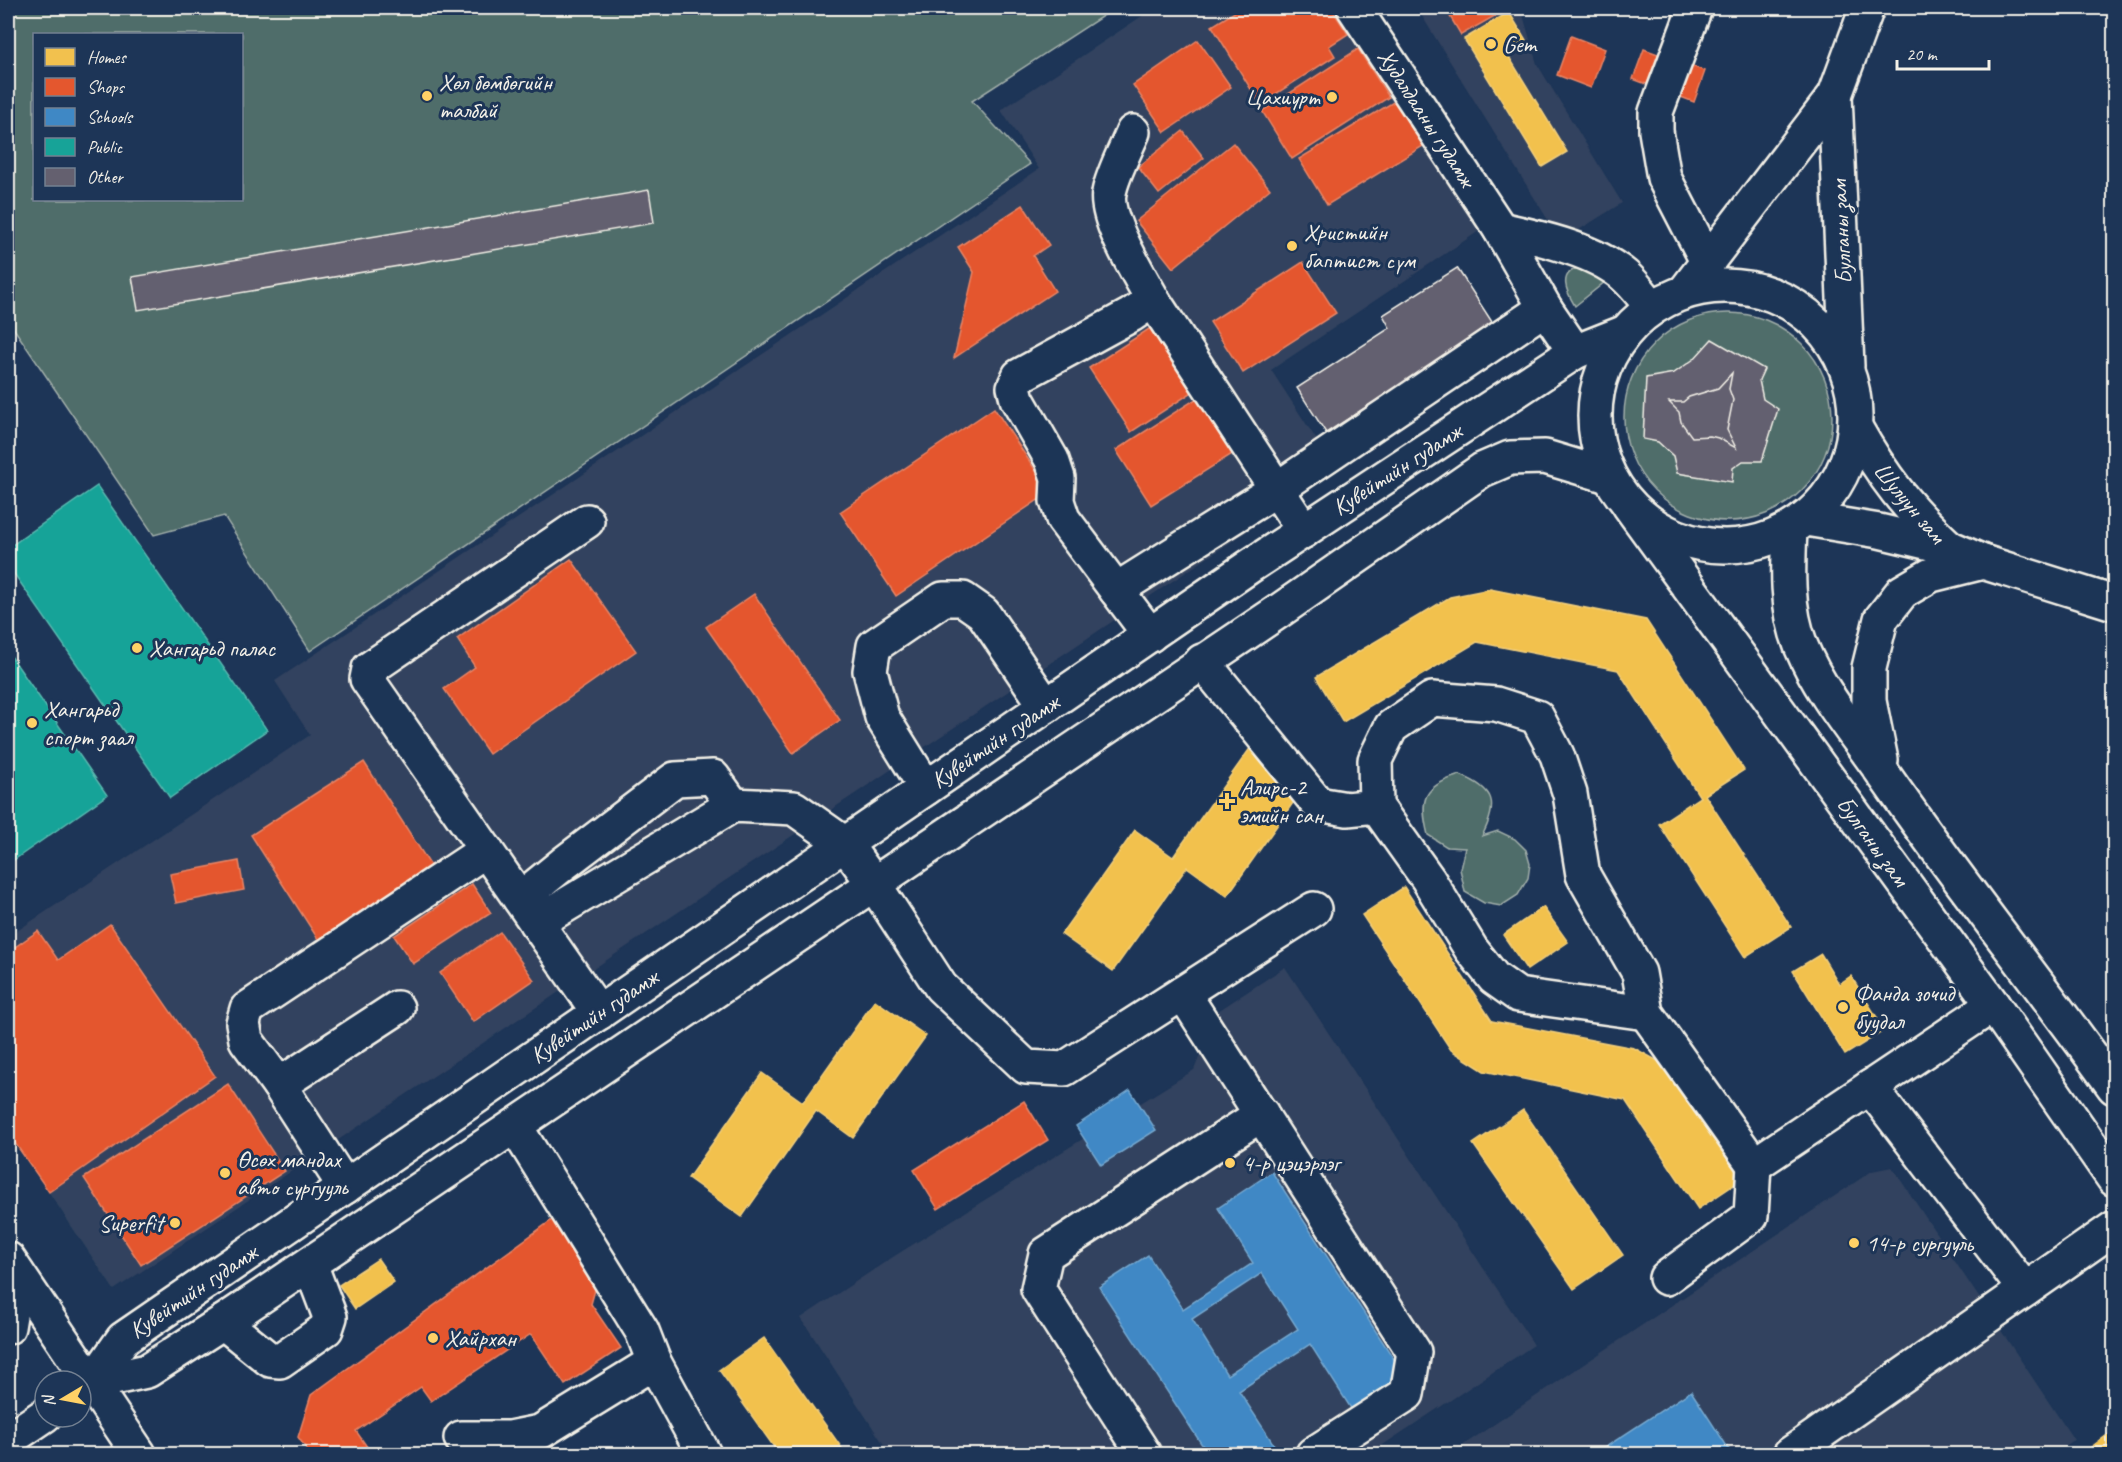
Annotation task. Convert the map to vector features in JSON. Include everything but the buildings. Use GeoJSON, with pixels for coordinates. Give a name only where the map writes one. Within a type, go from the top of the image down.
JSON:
{"type":"FeatureCollection","features":[{"type":"Feature","properties":{"kind":"main road","name":"Худалдааны гудамж"},"geometry":{"type":"LineString","coordinates":[[1354,8],[1500,229],[1545,308],[1575,352]]}},
{"type":"Feature","properties":{"kind":"main road"},"geometry":{"type":"LineString","coordinates":[[1695,8],[1656,112],[1656,131],[1664,178],[1708,262]]}},
{"type":"Feature","properties":{"kind":"main road","name":"Булганы зам"},"geometry":{"type":"LineString","coordinates":[[1686,290],[1835,95],[1867,8]]}},
{"type":"Feature","properties":{"kind":"main road","name":"Булганы зам"},"geometry":{"type":"LineString","coordinates":[[1835,95],[1847,369]]}},
{"type":"Feature","properties":{"kind":"main road"},"geometry":{"type":"LineString","coordinates":[[1133,132],[1109,193],[1112,221],[1153,300],[1304,531]]}},
{"type":"Feature","properties":{"kind":"main road"},"geometry":{"type":"LineString","coordinates":[[1500,229],[1552,241],[1604,262],[1629,279],[1652,307]]}},
{"type":"Feature","properties":{"kind":"main road"},"geometry":{"type":"LineString","coordinates":[[1719,285],[1751,287],[1782,298],[1809,316],[1832,340],[1847,369],[1855,427],[1847,462],[1831,493],[1798,524],[1758,543],[1723,547],[1688,542],[1656,527],[1629,505],[1608,476],[1596,440],[1595,402],[1604,366],[1623,333],[1652,307],[1686,290],[1719,285]]}},
{"type":"Feature","properties":{"kind":"main road"},"geometry":{"type":"LineString","coordinates":[[1150,635],[1063,519],[1057,501],[1058,478],[1052,460],[1017,399],[1014,387],[1019,376],[1131,315],[1153,300]]}},
{"type":"Feature","properties":{"kind":"main road"},"geometry":{"type":"LineString","coordinates":[[1116,590],[1276,489],[1545,308]]}},
{"type":"Feature","properties":{"kind":"main road","name":"Кувейтийн гудамж"},"geometry":{"type":"LineString","coordinates":[[93,1378],[123,1339],[1046,706],[1304,531],[1575,352],[1623,333]]}},
{"type":"Feature","properties":{"kind":"main road","name":"Шулуун зам"},"geometry":{"type":"LineString","coordinates":[[1855,427],[1874,461],[1896,493],[1922,522],[1951,548]]}},
{"type":"Feature","properties":{"kind":"main road","name":"Кувейтийн гудамж"},"geometry":{"type":"LineString","coordinates":[[93,1385],[147,1371],[223,1322],[874,884],[1482,470],[1510,458],[1545,457],[1608,476]]}},
{"type":"Feature","properties":{"kind":"main road","name":"Булганы зам"},"geometry":{"type":"LineString","coordinates":[[1629,505],[1993,1005],[2115,1179]]}},
{"type":"Feature","properties":{"kind":"main road"},"geometry":{"type":"LineString","coordinates":[[587,521],[369,669],[367,679],[599,1013]]}},
{"type":"Feature","properties":{"kind":"main road","name":"Булганы зам"},"geometry":{"type":"LineString","coordinates":[[1798,524],[1788,572],[1790,610],[1801,645],[1816,677],[1885,776],[2115,1086]]}},
{"type":"Feature","properties":{"kind":"main road","name":"Шулуун зам"},"geometry":{"type":"LineString","coordinates":[[1798,524],[1879,531],[1951,548]]}},
{"type":"Feature","properties":{"kind":"main road"},"geometry":{"type":"LineString","coordinates":[[1951,548],[1983,562],[2115,603]]}},
{"type":"Feature","properties":{"kind":"main road"},"geometry":{"type":"LineString","coordinates":[[1885,776],[1874,736],[1869,701],[1869,668],[1881,619],[1902,592],[1931,575],[1983,562]]}},
{"type":"Feature","properties":{"kind":"main road"},"geometry":{"type":"LineString","coordinates":[[926,788],[882,717],[870,670],[874,646],[943,599],[963,600],[982,613],[1046,706]]}},
{"type":"Feature","properties":{"kind":"main road"},"geometry":{"type":"LineString","coordinates":[[1202,662],[1318,804],[1347,809],[1376,806]]}},
{"type":"Feature","properties":{"kind":"main road"},"geometry":{"type":"LineString","coordinates":[[1646,1014],[1518,995],[1494,978],[1471,949],[1428,879],[1376,806],[1375,760],[1391,727],[1432,699],[1496,704],[1537,717],[1557,755],[1570,794],[1583,875],[1639,973],[1646,1014],[1754,1165],[1751,1216],[1666,1278]]}},
{"type":"Feature","properties":{"kind":"main road"},"geometry":{"type":"LineString","coordinates":[[528,911],[562,864],[675,779],[713,777],[732,805]]}},
{"type":"Feature","properties":{"kind":"main road"},"geometry":{"type":"LineString","coordinates":[[528,911],[732,805],[794,808],[846,844],[941,987],[1026,1066],[1064,1069],[1314,909]]}},
{"type":"Feature","properties":{"kind":"main road"},"geometry":{"type":"LineString","coordinates":[[345,1187],[279,1085],[246,1040],[243,1023],[247,1009],[486,850]]}},
{"type":"Feature","properties":{"kind":"main road"},"geometry":{"type":"LineString","coordinates":[[1183,993],[1414,1352],[1407,1394],[1313,1455]]}},
{"type":"Feature","properties":{"kind":"main road"},"geometry":{"type":"LineString","coordinates":[[1754,1165],[1993,1005]]}},
{"type":"Feature","properties":{"kind":"main road"},"geometry":{"type":"LineString","coordinates":[[279,1085],[397,1008]]}},
{"type":"Feature","properties":{"kind":"main road"},"geometry":{"type":"LineString","coordinates":[[1870,1087],[2025,1290]]}},
{"type":"Feature","properties":{"kind":"main road"},"geometry":{"type":"LineString","coordinates":[[1144,1455],[1038,1289],[1046,1254],[1262,1114]]}},
{"type":"Feature","properties":{"kind":"main road"},"geometry":{"type":"LineString","coordinates":[[514,1126],[642,1331],[654,1362],[704,1455]]}},
{"type":"Feature","properties":{"kind":"main road"},"geometry":{"type":"LineString","coordinates":[[1790,1455],[2115,1228]]}},
{"type":"Feature","properties":{"kind":"main road"},"geometry":{"type":"LineString","coordinates":[[223,1322],[270,1360],[280,1361],[326,1329],[330,1317],[310,1264]]}},
{"type":"Feature","properties":{"kind":"main road"},"geometry":{"type":"LineString","coordinates":[[12,1266],[75,1369]]}},
{"type":"Feature","properties":{"kind":"main road"},"geometry":{"type":"LineString","coordinates":[[8,1327],[12,1266]]}},
{"type":"Feature","properties":{"kind":"main road"},"geometry":{"type":"LineString","coordinates":[[461,1438],[510,1438],[540,1432],[654,1362]]}},
{"type":"Feature","properties":{"kind":"main road"},"geometry":{"type":"LineString","coordinates":[[93,1396],[139,1455]]}},
{"type":"Feature","properties":{"kind":"main road"},"geometry":{"type":"LineString","coordinates":[[8,1440],[33,1423]]}},
{"type":"Feature","properties":{"kind":"shaded area"},"geometry":{"type":"Polygon","coordinates":[[[1154,8],[1343,8],[1488,225],[1271,370],[1337,471],[114,1290],[8,1131],[8,937],[310,735],[275,681],[1039,169],[1001,110],[1154,8]]]}},
{"type":"Feature","properties":{"kind":"shaded area"},"geometry":{"type":"Polygon","coordinates":[[[1417,8],[1521,8],[1537,64],[1622,203],[1561,241],[1417,8]]]}},
{"type":"Feature","properties":{"kind":"shaded area","name":"4-р цэцэрлэг"},"geometry":{"type":"Polygon","coordinates":[[[1285,967],[1534,1345],[1369,1454],[890,1454],[801,1318],[896,1255],[1194,1070],[1205,1043],[1212,1015],[1285,967]]]}},
{"type":"Feature","properties":{"kind":"shaded area","name":"14-р сургууль"},"geometry":{"type":"Polygon","coordinates":[[[1892,1167],[2074,1440],[2054,1454],[1450,1454],[1872,1171],[1892,1167]]]}},
{"type":"Feature","properties":{"kind":"green space"},"geometry":{"type":"Polygon","coordinates":[[[8,8],[1115,8],[972,101],[1030,164],[310,651],[224,516],[154,535],[8,320],[8,8]]]}},
{"type":"Feature","properties":{"kind":"green space"},"geometry":{"type":"Polygon","coordinates":[[[1581,267],[1606,281],[1575,306],[1567,289],[1566,278],[1573,270],[1581,267]]]}},
{"type":"Feature","properties":{"kind":"green space"},"geometry":{"type":"Polygon","coordinates":[[[1728,313],[1748,315],[1777,325],[1808,351],[1824,377],[1830,397],[1832,417],[1830,437],[1820,466],[1794,497],[1768,513],[1748,519],[1728,521],[1708,519],[1679,509],[1648,483],[1632,457],[1626,437],[1624,417],[1626,397],[1636,368],[1662,337],[1688,321],[1708,315],[1728,313]]]}},
{"type":"Feature","properties":{"kind":"green space"},"geometry":{"type":"Polygon","coordinates":[[[1460,775],[1481,786],[1490,798],[1491,815],[1482,836],[1498,831],[1515,839],[1526,850],[1530,864],[1528,878],[1518,895],[1501,906],[1484,903],[1465,892],[1460,869],[1465,848],[1447,847],[1428,835],[1424,812],[1427,796],[1438,784],[1460,775]]]}},
{"type":"Feature","properties":{"kind":"place","name":"Gem"},"geometry":{"type":"Point","coordinates":[1491,44]}},
{"type":"Feature","properties":{"kind":"place","name":"Хөл бөмбөгийн талбай"},"geometry":{"type":"Point","coordinates":[427,96]}},
{"type":"Feature","properties":{"kind":"place","name":"Цахиурт"},"geometry":{"type":"Point","coordinates":[1332,97]}},
{"type":"Feature","properties":{"kind":"place","name":"Христийн баптист сүм"},"geometry":{"type":"Point","coordinates":[1292,246]}},
{"type":"Feature","properties":{"kind":"place","name":"Хангарьд палас"},"geometry":{"type":"Point","coordinates":[137,648]}},
{"type":"Feature","properties":{"kind":"place","name":"Хангарьд спорт заал"},"geometry":{"type":"Point","coordinates":[32,723]}},
{"type":"Feature","properties":{"kind":"place","name":"Aлирс-2 эмийн сан"},"geometry":{"type":"Point","coordinates":[1227,801]}},
{"type":"Feature","properties":{"kind":"place","name":"Фанда зочид буудал"},"geometry":{"type":"Point","coordinates":[1843,1007]}},
{"type":"Feature","properties":{"kind":"place","name":"4-р цэцэрлэг"},"geometry":{"type":"Point","coordinates":[1230,1163]}},
{"type":"Feature","properties":{"kind":"place","name":"Өсөх мандах авто сургууль"},"geometry":{"type":"Point","coordinates":[225,1173]}},
{"type":"Feature","properties":{"kind":"place","name":"Superfit"},"geometry":{"type":"Point","coordinates":[175,1223]}},
{"type":"Feature","properties":{"kind":"place","name":"14-р сургууль"},"geometry":{"type":"Point","coordinates":[1854,1243]}},
{"type":"Feature","properties":{"kind":"place","name":"Хайрхан"},"geometry":{"type":"Point","coordinates":[433,1338]}}]}
